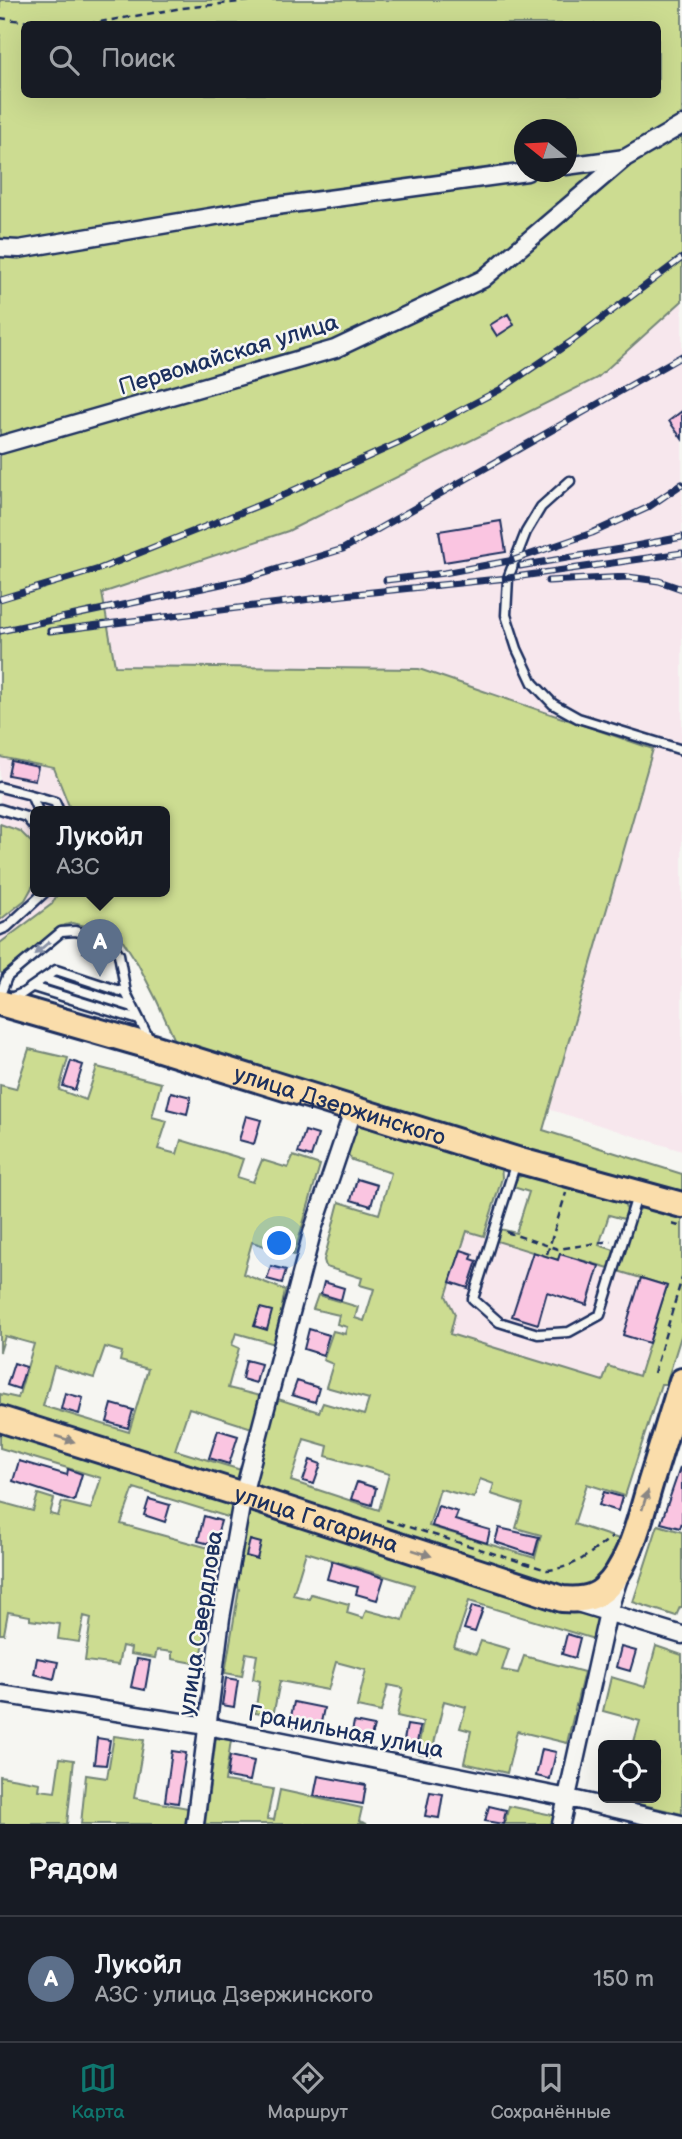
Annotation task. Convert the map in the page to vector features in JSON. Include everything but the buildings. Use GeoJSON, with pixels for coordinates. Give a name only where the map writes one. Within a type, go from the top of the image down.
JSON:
{"type":"FeatureCollection","features":[{"type":"Feature","properties":{"kind":"main road","name":"улица Дзержинского"},"geometry":{"type":"LineString","coordinates":[[0,1002],[517,1160],[682,1205]]}},
{"type":"Feature","properties":{"kind":"main road","name":"улица Гагарина"},"geometry":{"type":"LineString","coordinates":[[0,1419],[562,1599],[575,1600],[589,1598],[600,1592],[613,1580],[623,1565],[682,1381]]}},
{"type":"Feature","properties":{"kind":"street"},"geometry":{"type":"LineString","coordinates":[[577,165],[625,158],[682,125]]}},
{"type":"Feature","properties":{"kind":"street","name":"Первомайская улица"},"geometry":{"type":"LineString","coordinates":[[0,445],[335,349],[483,279],[625,158]]}},
{"type":"Feature","properties":{"kind":"street"},"geometry":{"type":"LineString","coordinates":[[0,248],[19,249],[269,207],[514,174]]}},
{"type":"Feature","properties":{"kind":"street","name":"улица Свердлова"},"geometry":{"type":"LineString","coordinates":[[195,1824],[221,1618],[243,1495],[313,1229],[354,1108]]}},
{"type":"Feature","properties":{"kind":"street"},"geometry":{"type":"LineString","coordinates":[[561,1824],[608,1612],[623,1565]]}},
{"type":"Feature","properties":{"kind":"street"},"geometry":{"type":"LineString","coordinates":[[562,1599],[682,1635]]}},
{"type":"Feature","properties":{"kind":"street","name":"Гранильная улица"},"geometry":{"type":"LineString","coordinates":[[0,1694],[207,1726],[568,1798],[681,1824]]}},
{"type":"Feature","properties":{"kind":"lane"},"geometry":{"type":"LineString","coordinates":[[570,481],[541,507],[526,533],[508,578],[506,615],[517,649],[533,682],[553,704],[578,718],[682,751]]}},
{"type":"Feature","properties":{"kind":"lane"},"geometry":{"type":"LineString","coordinates":[[0,787],[55,802],[57,806]]}},
{"type":"Feature","properties":{"kind":"lane"},"geometry":{"type":"LineString","coordinates":[[31,795],[36,806]]}},
{"type":"Feature","properties":{"kind":"lane"},"geometry":{"type":"LineString","coordinates":[[0,809],[26,817],[30,822]]}},
{"type":"Feature","properties":{"kind":"lane"},"geometry":{"type":"LineString","coordinates":[[0,930],[39,897]]}},
{"type":"Feature","properties":{"kind":"lane"},"geometry":{"type":"LineString","coordinates":[[0,995],[7,977],[61,932],[75,931],[111,942],[119,954],[126,993],[153,1047]]}},
{"type":"Feature","properties":{"kind":"lane"},"geometry":{"type":"LineString","coordinates":[[0,1002],[23,993],[56,970],[126,993]]}},
{"type":"Feature","properties":{"kind":"lane"},"geometry":{"type":"LineString","coordinates":[[44,979],[133,1007]]}},
{"type":"Feature","properties":{"kind":"lane"},"geometry":{"type":"LineString","coordinates":[[33,987],[139,1020]]}},
{"type":"Feature","properties":{"kind":"lane"},"geometry":{"type":"LineString","coordinates":[[517,1160],[472,1299],[499,1322],[538,1334],[569,1332],[600,1315],[638,1193]]}},
{"type":"Feature","properties":{"kind":"path"},"geometry":{"type":"LineString","coordinates":[[106,21],[182,8],[259,0]]}},
{"type":"Feature","properties":{"kind":"path"},"geometry":{"type":"LineString","coordinates":[[0,18],[22,21]]}},
{"type":"Feature","properties":{"kind":"path"},"geometry":{"type":"LineString","coordinates":[[547,1254],[566,1191]]}},
{"type":"Feature","properties":{"kind":"path"},"geometry":{"type":"LineString","coordinates":[[496,1229],[558,1249],[623,1240]]}},
{"type":"Feature","properties":{"kind":"path"},"geometry":{"type":"LineString","coordinates":[[654,1373],[682,1278]]}},
{"type":"Feature","properties":{"kind":"path"},"geometry":{"type":"LineString","coordinates":[[387,1520],[547,1570],[566,1568],[583,1560],[624,1528],[638,1525]]}},
{"type":"Feature","properties":{"kind":"shaded area"},"geometry":{"type":"Polygon","coordinates":[[[682,301],[682,1151],[548,1109],[653,749],[419,669],[115,666],[102,592],[288,531],[597,378],[682,301]]]}},
{"type":"Feature","properties":{"kind":"shaded area"},"geometry":{"type":"Polygon","coordinates":[[[0,757],[54,768],[69,806],[30,806],[30,897],[56,897],[52,904],[0,943],[0,757]]]}},
{"type":"Feature","properties":{"kind":"shaded area"},"geometry":{"type":"Polygon","coordinates":[[[467,1231],[557,1260],[560,1254],[667,1286],[639,1376],[603,1381],[450,1334],[446,1296],[467,1231]]]}},
{"type":"Feature","properties":{"kind":"green space"},"geometry":{"type":"Polygon","coordinates":[[[0,0],[682,0],[682,301],[597,378],[288,531],[102,593],[115,666],[419,669],[653,749],[543,1130],[682,1174],[682,1199],[177,1045],[138,964],[122,939],[105,930],[72,923],[59,927],[3,974],[0,972],[0,943],[52,904],[56,897],[170,897],[170,806],[69,806],[54,768],[0,757],[0,0]]]}},
{"type":"Feature","properties":{"kind":"green space"},"geometry":{"type":"Polygon","coordinates":[[[0,824],[20,831],[30,841],[30,891],[25,900],[0,920],[0,824]]]}},
{"type":"Feature","properties":{"kind":"green space"},"geometry":{"type":"Polygon","coordinates":[[[29,1049],[68,1058],[59,1090],[86,1100],[97,1067],[161,1083],[152,1117],[167,1121],[158,1149],[177,1154],[181,1140],[243,1159],[237,1177],[253,1182],[262,1160],[288,1168],[293,1156],[320,1165],[294,1255],[252,1242],[243,1274],[285,1290],[275,1344],[236,1333],[232,1345],[239,1348],[228,1388],[260,1396],[252,1428],[189,1408],[175,1450],[241,1470],[238,1484],[0,1410],[0,1394],[18,1398],[34,1344],[5,1336],[0,1352],[0,1085],[16,1089],[29,1049]],[[105,1347],[94,1378],[54,1366],[43,1406],[129,1432],[148,1369],[120,1361],[122,1352],[105,1347]]]}},
{"type":"Feature","properties":{"kind":"green space"},"geometry":{"type":"Polygon","coordinates":[[[368,1121],[501,1162],[502,1178],[484,1236],[467,1231],[446,1296],[455,1314],[450,1334],[603,1381],[608,1366],[639,1376],[667,1286],[618,1271],[636,1213],[647,1203],[682,1214],[682,1333],[666,1384],[661,1384],[625,1496],[587,1484],[574,1524],[622,1540],[615,1562],[591,1585],[554,1587],[252,1489],[275,1398],[319,1412],[323,1403],[364,1415],[369,1399],[326,1387],[333,1364],[323,1360],[333,1331],[345,1334],[347,1327],[337,1324],[339,1315],[313,1309],[318,1295],[358,1307],[355,1318],[364,1321],[374,1289],[360,1285],[362,1278],[326,1267],[324,1260],[339,1202],[379,1214],[391,1173],[352,1160],[347,1153],[357,1126],[368,1121]],[[304,1439],[291,1481],[379,1510],[389,1474],[326,1456],[328,1446],[304,1439]],[[480,1479],[474,1498],[440,1489],[429,1526],[535,1558],[541,1535],[516,1528],[523,1504],[491,1494],[494,1484],[480,1479]]]}},
{"type":"Feature","properties":{"kind":"green space"},"geometry":{"type":"Polygon","coordinates":[[[537,1171],[620,1194],[627,1210],[624,1219],[609,1215],[599,1245],[614,1250],[609,1268],[560,1254],[558,1260],[497,1241],[500,1229],[516,1233],[529,1192],[513,1187],[518,1177],[537,1171]]]}},
{"type":"Feature","properties":{"kind":"green space"},"geometry":{"type":"Polygon","coordinates":[[[0,1428],[235,1500],[231,1518],[134,1488],[121,1524],[220,1551],[200,1664],[172,1659],[172,1652],[157,1650],[155,1658],[130,1654],[131,1648],[122,1646],[118,1665],[85,1661],[91,1618],[84,1616],[79,1642],[58,1639],[60,1624],[30,1620],[30,1616],[8,1612],[4,1634],[0,1634],[0,1502],[33,1511],[38,1494],[54,1499],[50,1514],[58,1516],[62,1502],[91,1509],[101,1478],[0,1448],[0,1428]]]}},
{"type":"Feature","properties":{"kind":"green space"},"geometry":{"type":"Polygon","coordinates":[[[249,1505],[596,1616],[601,1627],[597,1640],[469,1601],[454,1647],[476,1654],[481,1641],[509,1649],[502,1670],[518,1673],[524,1656],[584,1672],[567,1743],[517,1731],[507,1773],[464,1763],[471,1731],[460,1728],[466,1707],[444,1701],[431,1756],[417,1753],[423,1722],[397,1716],[403,1688],[388,1685],[381,1712],[357,1707],[366,1670],[336,1662],[328,1690],[280,1681],[273,1716],[255,1713],[260,1681],[253,1679],[257,1655],[246,1653],[242,1676],[225,1673],[239,1589],[236,1585],[246,1534],[243,1531],[249,1505]],[[306,1552],[293,1595],[309,1599],[311,1594],[349,1604],[347,1613],[363,1618],[366,1610],[403,1620],[414,1585],[306,1552]]]}},
{"type":"Feature","properties":{"kind":"green space"},"geometry":{"type":"Polygon","coordinates":[[[658,1525],[682,1532],[682,1607],[676,1616],[633,1602],[658,1525]]]}},
{"type":"Feature","properties":{"kind":"green space"},"geometry":{"type":"Polygon","coordinates":[[[656,1646],[682,1655],[682,1814],[639,1804],[661,1803],[661,1740],[634,1740],[640,1721],[603,1711],[611,1677],[645,1687],[656,1646]]]}},
{"type":"Feature","properties":{"kind":"green space"},"geometry":{"type":"Polygon","coordinates":[[[114,1736],[144,1740],[134,1798],[188,1808],[185,1824],[81,1824],[86,1775],[107,1778],[114,1736]]]}},
{"type":"Feature","properties":{"kind":"green space"},"geometry":{"type":"Polygon","coordinates":[[[216,1738],[231,1740],[225,1781],[273,1789],[267,1819],[274,1820],[280,1790],[362,1808],[359,1821],[367,1824],[205,1824],[216,1738]]]}},
{"type":"Feature","properties":{"kind":"green space"},"geometry":{"type":"Polygon","coordinates":[[[60,1758],[74,1760],[67,1824],[0,1824],[0,1776],[40,1783],[39,1790],[55,1792],[60,1758]]]}},
{"type":"Feature","properties":{"kind":"green space"},"geometry":{"type":"Polygon","coordinates":[[[509,1806],[557,1816],[555,1824],[504,1824],[509,1806]]]}},
{"type":"Feature","properties":{"kind":"railway"},"geometry":{"type":"LineString","coordinates":[[0,599],[99,569],[272,500],[401,442],[501,389],[572,341],[682,258]]}},
{"type":"Feature","properties":{"kind":"railway"},"geometry":{"type":"LineString","coordinates":[[0,631],[245,579],[343,549],[682,356]]}},
{"type":"Feature","properties":{"kind":"railway"},"geometry":{"type":"LineString","coordinates":[[386,580],[514,560],[592,533],[647,508],[682,484]]}},
{"type":"Feature","properties":{"kind":"railway"},"geometry":{"type":"LineString","coordinates":[[520,566],[682,537]]}},
{"type":"Feature","properties":{"kind":"railway"},"geometry":{"type":"LineString","coordinates":[[50,631],[508,578],[682,553]]}},
{"type":"Feature","properties":{"kind":"railway"},"geometry":{"type":"LineString","coordinates":[[548,581],[628,577],[659,581],[682,589]]}},
{"type":"Feature","properties":{"kind":"place","name":"Лукойл"},"geometry":{"type":"Point","coordinates":[100,977]}}]}
